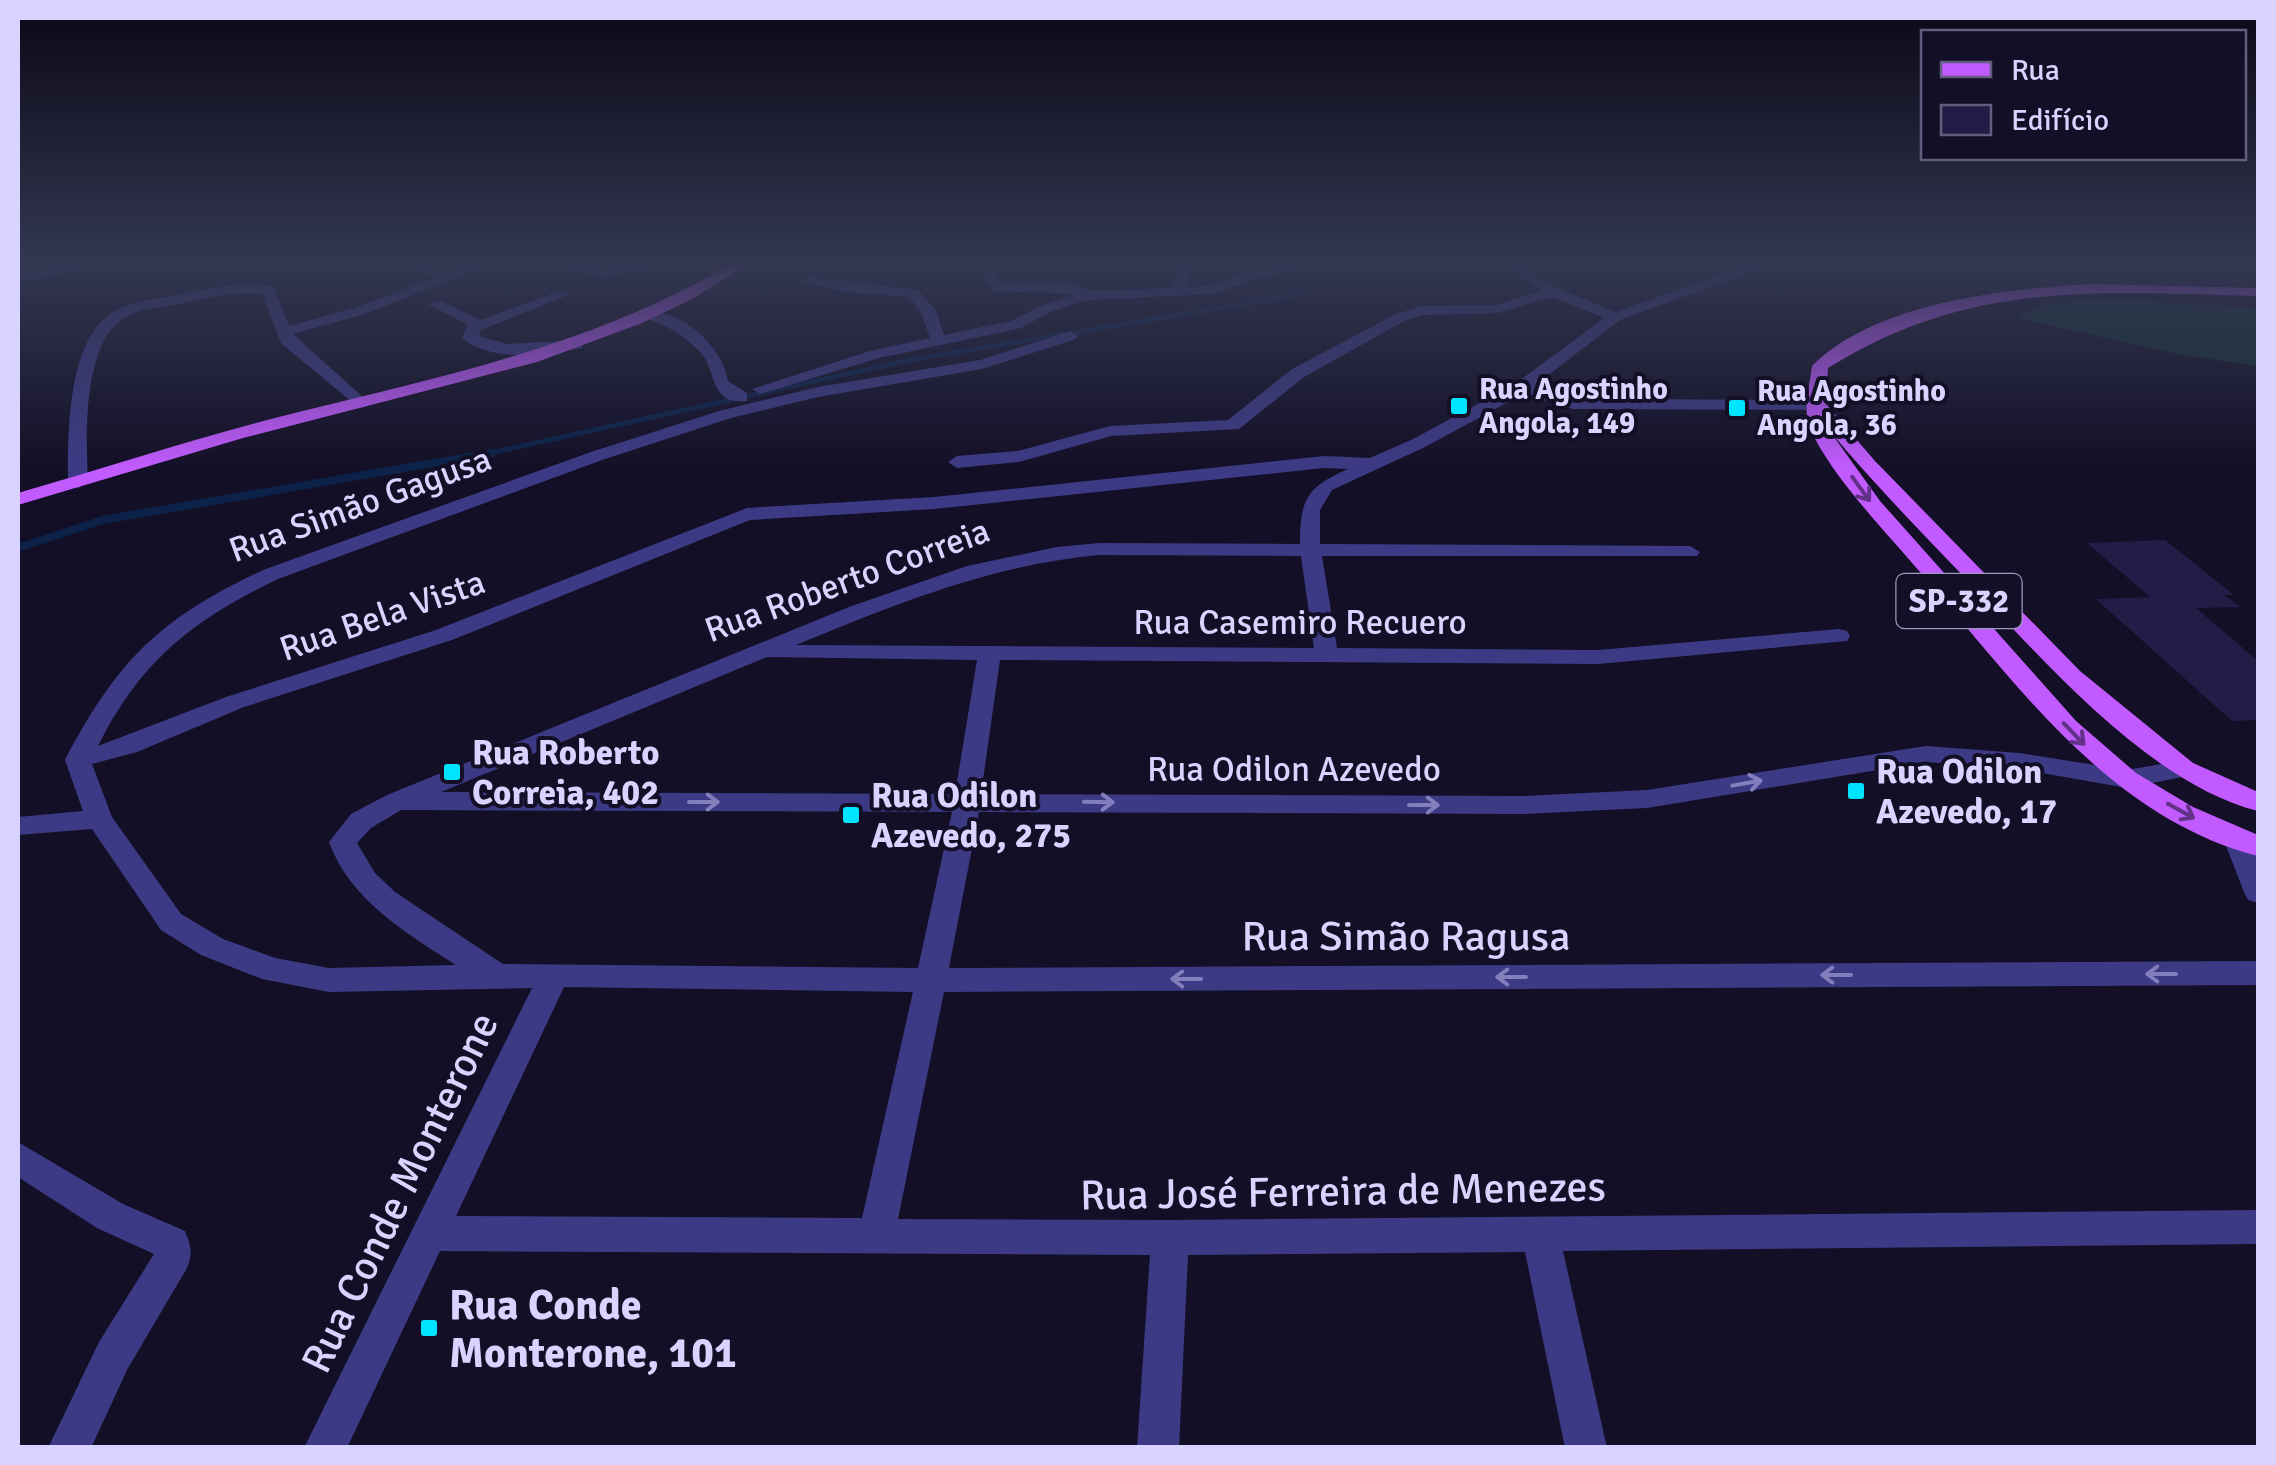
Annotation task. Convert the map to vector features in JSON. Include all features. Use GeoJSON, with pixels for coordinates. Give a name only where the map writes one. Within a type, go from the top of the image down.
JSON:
{"type":"FeatureCollection","features":[{"type":"Feature","properties":{"kind":"main road"},"geometry":{"type":"LineString","coordinates":[[18,499],[208,440],[580,345],[610,333]]}},
{"type":"Feature","properties":{"kind":"main road"},"geometry":{"type":"LineString","coordinates":[[1818,406],[1815,392],[1820,366],[1848,344],[1875,333]]}},
{"type":"Feature","properties":{"kind":"main road","name":"SP-332"},"geometry":{"type":"LineString","coordinates":[[1818,406],[2008,614],[2138,736],[2184,769],[2258,802]]}},
{"type":"Feature","properties":{"kind":"main road","name":"SP-332"},"geometry":{"type":"LineString","coordinates":[[1818,406],[1816,422],[1872,505],[2066,727],[2127,779],[2184,814],[2251,836]]}},
{"type":"Feature","properties":{"kind":"street"},"geometry":{"type":"LineString","coordinates":[[78,482],[80,398],[92,355],[103,333]]}},
{"type":"Feature","properties":{"kind":"street"},"geometry":{"type":"LineString","coordinates":[[284,333],[322,375],[359,403]]}},
{"type":"Feature","properties":{"kind":"street"},"geometry":{"type":"LineString","coordinates":[[474,333],[472,340],[501,348],[580,345]]}},
{"type":"Feature","properties":{"kind":"street"},"geometry":{"type":"LineString","coordinates":[[686,333],[718,364],[720,383],[742,398]]}},
{"type":"Feature","properties":{"kind":"street"},"geometry":{"type":"LineString","coordinates":[[936,333],[938,340]]}},
{"type":"Feature","properties":{"kind":"street"},"geometry":{"type":"LineString","coordinates":[[720,415],[742,398],[876,354],[972,333]]}},
{"type":"Feature","properties":{"kind":"street"},"geometry":{"type":"LineString","coordinates":[[957,462],[1018,456],[1110,432],[1233,425],[1298,373],[1372,333]]}},
{"type":"Feature","properties":{"kind":"street"},"geometry":{"type":"LineString","coordinates":[[1327,658],[1310,548],[1315,499],[1325,486],[1476,413],[1520,388],[1594,333]]}},
{"type":"Feature","properties":{"kind":"street","name":"Rua Simão Gagusa"},"geometry":{"type":"LineString","coordinates":[[78,760],[94,721],[127,672],[168,633],[234,590],[305,558],[720,415],[838,388],[970,366],[1070,336]]}},
{"type":"Feature","properties":{"kind":"street"},"geometry":{"type":"LineString","coordinates":[[1520,388],[1573,404]]}},
{"type":"Feature","properties":{"kind":"street"},"geometry":{"type":"LineString","coordinates":[[1476,413],[1573,404],[1818,406]]}},
{"type":"Feature","properties":{"kind":"street","name":"Rua Bela Vista"},"geometry":{"type":"LineString","coordinates":[[78,760],[128,746],[235,702],[444,635],[765,511],[934,504],[1324,462],[1372,464]]}},
{"type":"Feature","properties":{"kind":"street","name":"Rua Roberto Correia"},"geometry":{"type":"LineString","coordinates":[[499,978],[364,884],[346,861],[343,842],[361,821],[396,801],[947,577],[1007,558],[1099,549],[1690,552]]}},
{"type":"Feature","properties":{"kind":"street","name":"Rua Casemiro Recuero"},"geometry":{"type":"LineString","coordinates":[[760,652],[1327,658],[1598,656],[1839,636]]}},
{"type":"Feature","properties":{"kind":"street"},"geometry":{"type":"LineString","coordinates":[[876,1238],[967,802],[989,654]]}},
{"type":"Feature","properties":{"kind":"street","name":"Rua Odilon Azevedo"},"geometry":{"type":"LineString","coordinates":[[396,801],[1524,805],[1612,801],[1926,754],[2019,761],[2127,779],[2184,769]]}},
{"type":"Feature","properties":{"kind":"street"},"geometry":{"type":"LineString","coordinates":[[78,760],[99,820],[154,904],[171,922],[212,947],[273,970],[328,980],[554,975]]}},
{"type":"Feature","properties":{"kind":"street"},"geometry":{"type":"LineString","coordinates":[[18,826],[99,820]]}},
{"type":"Feature","properties":{"kind":"street"},"geometry":{"type":"LineString","coordinates":[[2251,836],[2258,892]]}},
{"type":"Feature","properties":{"kind":"street","name":"Rua Simão Ragusa"},"geometry":{"type":"LineString","coordinates":[[554,975],[932,980],[2258,973]]}},
{"type":"Feature","properties":{"kind":"street","name":"Rua Conde Monterone"},"geometry":{"type":"LineString","coordinates":[[325,1448],[554,975]]}},
{"type":"Feature","properties":{"kind":"street"},"geometry":{"type":"LineString","coordinates":[[18,1158],[110,1216],[172,1244],[174,1255],[112,1356],[96,1398],[68,1448]]}},
{"type":"Feature","properties":{"kind":"street","name":"Rua José Ferreira de Menezes"},"geometry":{"type":"LineString","coordinates":[[429,1234],[1170,1238],[2258,1228]]}},
{"type":"Feature","properties":{"kind":"street"},"geometry":{"type":"LineString","coordinates":[[1540,1233],[1586,1448]]}},
{"type":"Feature","properties":{"kind":"street"},"geometry":{"type":"LineString","coordinates":[[1158,1448],[1170,1238]]}},
{"type":"Feature","properties":{"kind":"green space"},"geometry":{"type":"Polygon","coordinates":[[[2086,333],[2258,333],[2258,366],[2182,355],[2086,333]]]}},
{"type":"Feature","properties":{"kind":"building"},"geometry":{"type":"Polygon","coordinates":[[[2165,540],[2234,595],[2224,595],[2240,607],[2196,608],[2258,661],[2258,720],[2232,721],[2096,599],[2150,597],[2087,543],[2165,540]]]}},
{"type":"Feature","properties":{"kind":"waterway"},"geometry":{"type":"LineString","coordinates":[[483,455],[910,360],[1069,333]]}},
{"type":"Feature","properties":{"kind":"waterway"},"geometry":{"type":"LineString","coordinates":[[483,455],[492,453]]}},
{"type":"Feature","properties":{"kind":"waterway"},"geometry":{"type":"LineString","coordinates":[[18,548],[103,520],[483,455]]}},
{"type":"Feature","properties":{"kind":"place","name":"Rua Agostinho Angola, 149"},"geometry":{"type":"Point","coordinates":[1459,406]}},
{"type":"Feature","properties":{"kind":"place","name":"Rua Agostinho Angola, 36"},"geometry":{"type":"Point","coordinates":[1737,408]}},
{"type":"Feature","properties":{"kind":"place","name":"Rua Roberto Correia, 402"},"geometry":{"type":"Point","coordinates":[452,772]}},
{"type":"Feature","properties":{"kind":"place","name":"Rua Odilon Azevedo, 17"},"geometry":{"type":"Point","coordinates":[1856,791]}},
{"type":"Feature","properties":{"kind":"place","name":"Rua Odilon Azevedo, 275"},"geometry":{"type":"Point","coordinates":[851,815]}},
{"type":"Feature","properties":{"kind":"place","name":"Rua Conde Monterone, 101"},"geometry":{"type":"Point","coordinates":[429,1328]}}]}
